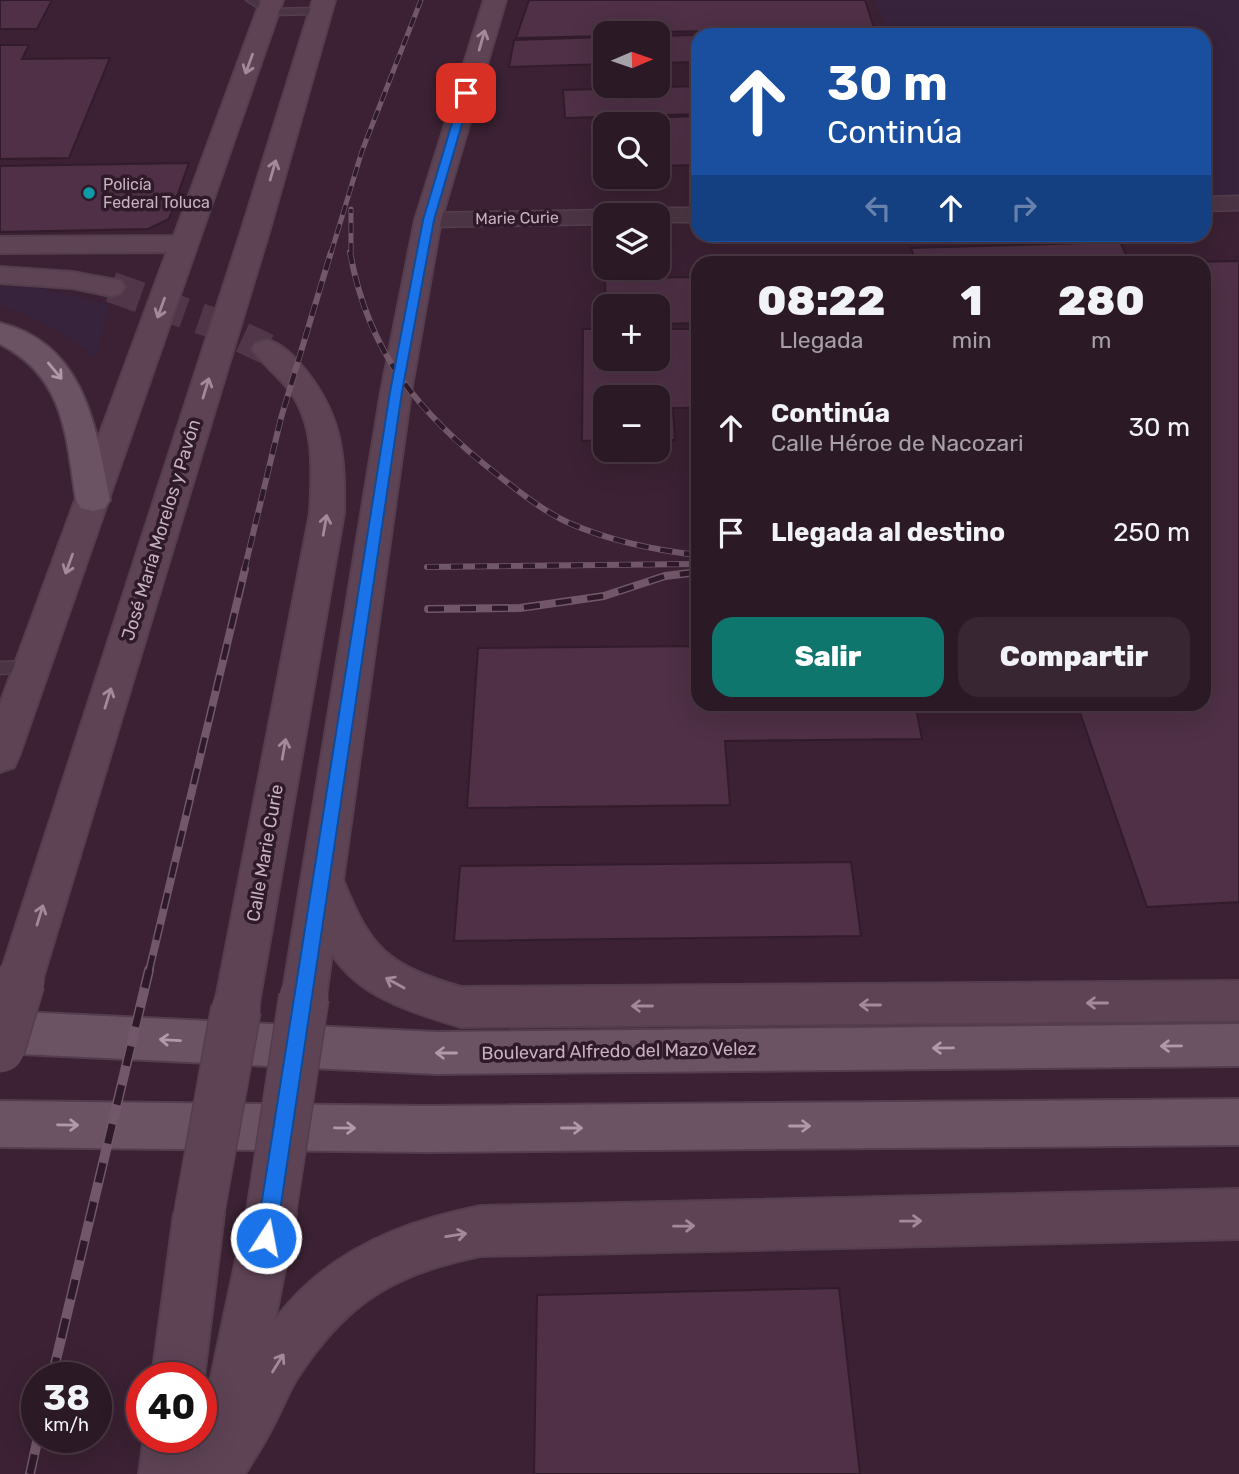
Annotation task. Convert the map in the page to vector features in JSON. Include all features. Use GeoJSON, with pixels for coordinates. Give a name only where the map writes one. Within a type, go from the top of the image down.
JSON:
{"type":"FeatureCollection","features":[{"type":"Feature","properties":{"kind":"main road"},"geometry":{"type":"LineString","coordinates":[[217,1469],[271,1213],[396,392],[428,220],[495,0]]}},
{"type":"Feature","properties":{"kind":"main road"},"geometry":{"type":"LineString","coordinates":[[0,756],[16,667],[93,500],[184,244],[264,4]]}},
{"type":"Feature","properties":{"kind":"main road","name":"José María Morelos y Pavón"},"geometry":{"type":"LineString","coordinates":[[0,1048],[255,232],[321,6]]}},
{"type":"Feature","properties":{"kind":"main road"},"geometry":{"type":"LineString","coordinates":[[0,245],[184,244]]}},
{"type":"Feature","properties":{"kind":"main road"},"geometry":{"type":"LineString","coordinates":[[0,275],[72,280],[111,287]]}},
{"type":"Feature","properties":{"kind":"main road"},"geometry":{"type":"LineString","coordinates":[[0,332],[33,349],[51,364],[65,382],[74,402],[93,500]]}},
{"type":"Feature","properties":{"kind":"main road","name":"Calle Marie Curie"},"geometry":{"type":"LineString","coordinates":[[180,1362],[199,1214],[327,513],[329,475],[324,429],[314,401],[294,372],[267,349]]}},
{"type":"Feature","properties":{"kind":"main road"},"geometry":{"type":"LineString","coordinates":[[321,877],[340,927],[353,949],[371,968],[392,983],[418,995],[461,1007],[1239,1001]]}},
{"type":"Feature","properties":{"kind":"main road","name":"Boulevard Alfredo del Mazo Velez"},"geometry":{"type":"LineString","coordinates":[[0,1032],[437,1053],[1239,1045]]}},
{"type":"Feature","properties":{"kind":"main road"},"geometry":{"type":"LineString","coordinates":[[0,1124],[440,1129],[1239,1122]]}},
{"type":"Feature","properties":{"kind":"main road"},"geometry":{"type":"LineString","coordinates":[[217,1469],[277,1363],[307,1321],[343,1287],[374,1264],[410,1247],[445,1236],[481,1231],[1239,1214]]}},
{"type":"Feature","properties":{"kind":"main road"},"geometry":{"type":"LineString","coordinates":[[167,1474],[169,1453]]}},
{"type":"Feature","properties":{"kind":"street"},"geometry":{"type":"LineString","coordinates":[[1211,204],[1239,203]]}},
{"type":"Feature","properties":{"kind":"street"},"geometry":{"type":"LineString","coordinates":[[670,215],[691,215]]}},
{"type":"Feature","properties":{"kind":"street","name":"Marie Curie"},"geometry":{"type":"LineString","coordinates":[[428,220],[593,217]]}},
{"type":"Feature","properties":{"kind":"lane"},"geometry":{"type":"LineString","coordinates":[[264,4],[321,6]]}},
{"type":"Feature","properties":{"kind":"shaded area"},"geometry":{"type":"Polygon","coordinates":[[[875,0],[1239,0],[1239,195],[1211,195],[1211,28],[885,28],[875,0]]]}},
{"type":"Feature","properties":{"kind":"shaded area"},"geometry":{"type":"Polygon","coordinates":[[[0,286],[29,286],[109,304],[96,358],[51,326],[28,315],[0,307],[0,286]]]}},
{"type":"Feature","properties":{"kind":"building"},"geometry":{"type":"Polygon","coordinates":[[[0,0],[52,0],[37,29],[0,29],[0,0]]]}},
{"type":"Feature","properties":{"kind":"building"},"geometry":{"type":"Polygon","coordinates":[[[529,0],[865,0],[874,28],[691,28],[691,31],[670,32],[670,21],[593,21],[593,36],[516,38],[529,0]]]}},
{"type":"Feature","properties":{"kind":"building"},"geometry":{"type":"Polygon","coordinates":[[[691,35],[691,62],[670,63],[670,36],[691,35]]]}},
{"type":"Feature","properties":{"kind":"building"},"geometry":{"type":"Polygon","coordinates":[[[593,37],[593,64],[509,67],[514,40],[593,37]]]}},
{"type":"Feature","properties":{"kind":"building"},"geometry":{"type":"Polygon","coordinates":[[[0,45],[29,45],[22,59],[110,58],[69,158],[0,159],[0,45]]]}},
{"type":"Feature","properties":{"kind":"building"},"geometry":{"type":"Polygon","coordinates":[[[691,86],[691,114],[593,112],[593,117],[565,118],[563,90],[593,89],[593,98],[670,98],[670,87],[691,86]]]}},
{"type":"Feature","properties":{"kind":"building"},"geometry":{"type":"Polygon","coordinates":[[[691,116],[691,165],[670,166],[670,117],[691,116]]]}},
{"type":"Feature","properties":{"kind":"building","name":"Policía Federal Toluca"},"geometry":{"type":"Polygon","coordinates":[[[189,163],[169,219],[148,229],[0,232],[0,166],[189,163]]]}},
{"type":"Feature","properties":{"kind":"building"},"geometry":{"type":"Polygon","coordinates":[[[1120,242],[1127,256],[914,256],[911,248],[1120,242]]]}},
{"type":"Feature","properties":{"kind":"building"},"geometry":{"type":"Polygon","coordinates":[[[1239,261],[1239,902],[1147,907],[1079,711],[1211,711],[1211,262],[1239,261]]]}},
{"type":"Feature","properties":{"kind":"building"},"geometry":{"type":"Polygon","coordinates":[[[670,277],[691,277],[691,323],[670,324],[670,294],[605,294],[605,280],[670,280],[670,277]]]}},
{"type":"Feature","properties":{"kind":"building"},"geometry":{"type":"Polygon","coordinates":[[[583,329],[593,329],[593,371],[670,371],[670,329],[691,329],[691,408],[673,408],[675,440],[670,440],[670,385],[593,385],[593,441],[582,441],[583,329]]]}},
{"type":"Feature","properties":{"kind":"building"},"geometry":{"type":"Polygon","coordinates":[[[691,646],[691,711],[916,711],[922,739],[725,741],[730,805],[467,808],[478,648],[691,646]]]}},
{"type":"Feature","properties":{"kind":"building"},"geometry":{"type":"Polygon","coordinates":[[[851,862],[861,936],[454,941],[460,866],[851,862]]]}},
{"type":"Feature","properties":{"kind":"building"},"geometry":{"type":"Polygon","coordinates":[[[839,1288],[860,1474],[534,1474],[537,1295],[839,1288]]]}},
{"type":"Feature","properties":{"kind":"tunnel"},"geometry":{"type":"LineString","coordinates":[[111,287],[210,322],[267,349]]}},
{"type":"Feature","properties":{"kind":"railway"},"geometry":{"type":"LineString","coordinates":[[331,253],[362,151],[421,0]]}},
{"type":"Feature","properties":{"kind":"railway"},"geometry":{"type":"LineString","coordinates":[[351,209],[351,253]]}},
{"type":"Feature","properties":{"kind":"railway"},"geometry":{"type":"LineString","coordinates":[[244,571],[281,418],[331,252]]}},
{"type":"Feature","properties":{"kind":"railway"},"geometry":{"type":"LineString","coordinates":[[350,252],[358,288],[384,351],[421,405],[470,453],[532,501],[569,523],[632,544],[691,554]]}},
{"type":"Feature","properties":{"kind":"railway"},"geometry":{"type":"LineString","coordinates":[[427,567],[691,564]]}},
{"type":"Feature","properties":{"kind":"railway"},"geometry":{"type":"LineString","coordinates":[[149,971],[245,569]]}},
{"type":"Feature","properties":{"kind":"railway"},"geometry":{"type":"LineString","coordinates":[[428,609],[520,608],[604,596],[665,576],[691,573]]}},
{"type":"Feature","properties":{"kind":"railway"},"geometry":{"type":"LineString","coordinates":[[56,1362],[149,970]]}},
{"type":"Feature","properties":{"kind":"railway"},"geometry":{"type":"LineString","coordinates":[[30,1474],[35,1453]]}},
{"type":"Feature","properties":{"kind":"place","name":"Policía Federal Toluca"},"geometry":{"type":"Point","coordinates":[89,193]}},
{"type":"Feature","properties":{"kind":"route"},"geometry":{"type":"LineString","coordinates":[[266,1238],[396,392],[428,220],[466,93]]}}]}
